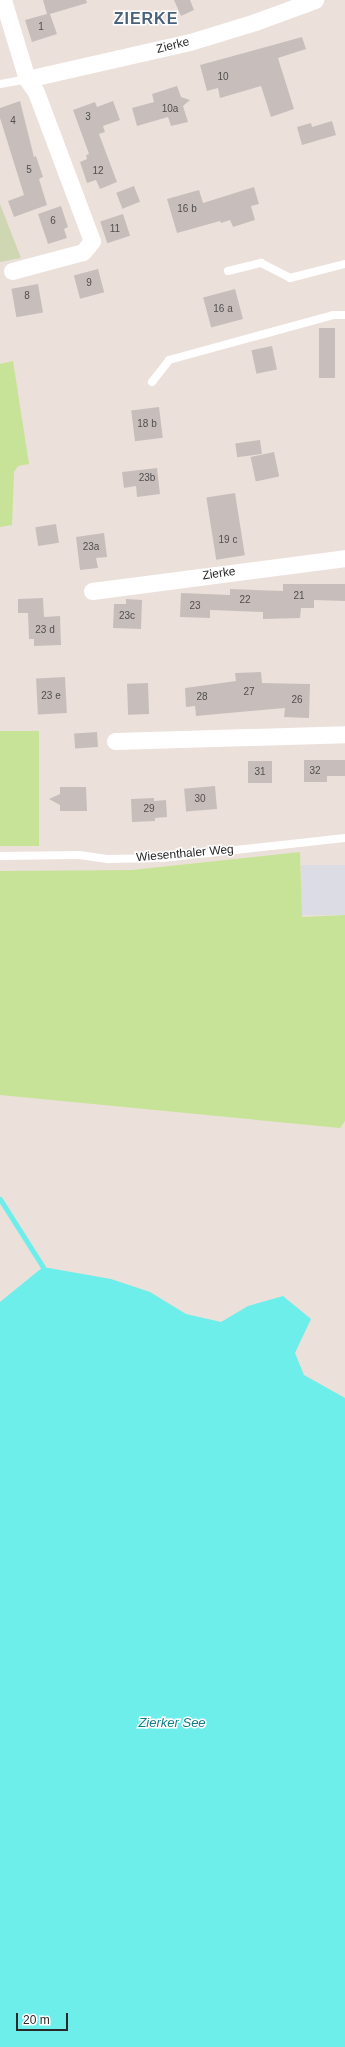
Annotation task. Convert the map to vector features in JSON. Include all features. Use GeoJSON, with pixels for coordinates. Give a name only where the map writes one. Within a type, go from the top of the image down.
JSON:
{"type":"FeatureCollection","features":[{"type":"Feature","properties":{"kind":"street"},"geometry":{"type":"LineString","coordinates":[[3,0],[27,79],[36,92],[92,241],[83,252],[12,271]]}},
{"type":"Feature","properties":{"kind":"street","name":"Zierke"},"geometry":{"type":"LineString","coordinates":[[27,79],[190,42],[255,22],[314,0]]}},
{"type":"Feature","properties":{"kind":"street","name":"Zierke"},"geometry":{"type":"LineString","coordinates":[[92,591],[345,558]]}},
{"type":"Feature","properties":{"kind":"street"},"geometry":{"type":"LineString","coordinates":[[115,741],[345,734]]}},
{"type":"Feature","properties":{"kind":"lane","name":"Zierke"},"geometry":{"type":"LineString","coordinates":[[0,84],[27,79]]}},
{"type":"Feature","properties":{"kind":"lane"},"geometry":{"type":"LineString","coordinates":[[228,271],[261,262],[290,278],[345,264]]}},
{"type":"Feature","properties":{"kind":"lane"},"geometry":{"type":"LineString","coordinates":[[152,382],[169,360],[333,316],[345,316]]}},
{"type":"Feature","properties":{"kind":"lane","name":"Wiesenthaler Weg"},"geometry":{"type":"LineString","coordinates":[[0,856],[79,854],[109,859],[163,858],[345,838]]}},
{"type":"Feature","properties":{"kind":"shaded area"},"geometry":{"type":"Polygon","coordinates":[[[301,865],[345,865],[345,915],[301,915],[301,865]]]}},
{"type":"Feature","properties":{"kind":"green space"},"geometry":{"type":"Polygon","coordinates":[[[0,204],[21,258],[0,262],[0,204]]]}},
{"type":"Feature","properties":{"kind":"green space"},"geometry":{"type":"Polygon","coordinates":[[[13,361],[29,464],[18,466],[14,472],[12,525],[0,527],[0,364],[13,361]]]}},
{"type":"Feature","properties":{"kind":"green space"},"geometry":{"type":"Polygon","coordinates":[[[0,731],[39,731],[39,846],[0,846],[0,731]]]}},
{"type":"Feature","properties":{"kind":"green space"},"geometry":{"type":"Polygon","coordinates":[[[300,852],[302,917],[345,915],[345,1121],[340,1128],[0,1095],[0,871],[132,870],[300,852]]]}},
{"type":"Feature","properties":{"kind":"water","name":"Zierker See"},"geometry":{"type":"Polygon","coordinates":[[[43,1267],[111,1279],[150,1292],[186,1314],[221,1322],[248,1306],[283,1296],[311,1319],[295,1353],[304,1375],[345,1398],[345,2047],[0,2047],[0,1302],[43,1267]]]}},
{"type":"Feature","properties":{"kind":"building"},"geometry":{"type":"Polygon","coordinates":[[[43,0],[86,0],[87,3],[50,14],[57,34],[32,42],[25,20],[47,14],[43,0]]]}},
{"type":"Feature","properties":{"kind":"building"},"geometry":{"type":"Polygon","coordinates":[[[174,0],[190,0],[194,10],[181,16],[174,0]]]}},
{"type":"Feature","properties":{"kind":"building"},"geometry":{"type":"Polygon","coordinates":[[[302,37],[306,49],[278,58],[294,109],[271,117],[261,86],[220,98],[218,88],[207,91],[200,65],[302,37]]]}},
{"type":"Feature","properties":{"kind":"building"},"geometry":{"type":"Polygon","coordinates":[[[177,86],[181,97],[190,100],[183,106],[188,122],[171,126],[168,117],[137,126],[132,108],[154,102],[152,94],[177,86]]]}},
{"type":"Feature","properties":{"kind":"building"},"geometry":{"type":"Polygon","coordinates":[[[20,101],[34,157],[36,156],[43,177],[39,179],[47,205],[14,217],[8,201],[24,195],[0,118],[0,108],[20,101]]]}},
{"type":"Feature","properties":{"kind":"building"},"geometry":{"type":"Polygon","coordinates":[[[113,101],[120,120],[103,126],[105,132],[99,134],[117,182],[100,189],[96,180],[87,183],[80,162],[87,159],[86,155],[89,154],[73,110],[95,102],[97,107],[113,101]]]}},
{"type":"Feature","properties":{"kind":"building"},"geometry":{"type":"Polygon","coordinates":[[[332,121],[336,135],[302,145],[297,127],[311,123],[312,127],[332,121]]]}},
{"type":"Feature","properties":{"kind":"building"},"geometry":{"type":"Polygon","coordinates":[[[134,186],[140,202],[122,209],[116,193],[134,186]]]}},
{"type":"Feature","properties":{"kind":"building"},"geometry":{"type":"Polygon","coordinates":[[[254,187],[259,204],[251,206],[255,220],[233,227],[230,220],[221,223],[220,221],[177,233],[167,199],[199,190],[203,203],[254,187]]]}},
{"type":"Feature","properties":{"kind":"building"},"geometry":{"type":"Polygon","coordinates":[[[61,206],[68,227],[64,229],[67,238],[48,244],[38,214],[61,206]]]}},
{"type":"Feature","properties":{"kind":"building"},"geometry":{"type":"Polygon","coordinates":[[[123,214],[130,236],[107,243],[100,221],[123,214]]]}},
{"type":"Feature","properties":{"kind":"building"},"geometry":{"type":"Polygon","coordinates":[[[98,269],[104,292],[80,299],[74,275],[98,269]]]}},
{"type":"Feature","properties":{"kind":"building"},"geometry":{"type":"Polygon","coordinates":[[[38,284],[43,313],[16,317],[11,289],[38,284]]]}},
{"type":"Feature","properties":{"kind":"building"},"geometry":{"type":"Polygon","coordinates":[[[235,289],[243,319],[211,327],[203,298],[235,289]]]}},
{"type":"Feature","properties":{"kind":"building"},"geometry":{"type":"Polygon","coordinates":[[[319,328],[335,328],[335,378],[319,378],[319,328]]]}},
{"type":"Feature","properties":{"kind":"building"},"geometry":{"type":"Polygon","coordinates":[[[272,346],[277,369],[256,374],[251,350],[272,346]]]}},
{"type":"Feature","properties":{"kind":"building"},"geometry":{"type":"Polygon","coordinates":[[[159,407],[163,438],[135,441],[131,410],[159,407]]]}},
{"type":"Feature","properties":{"kind":"building"},"geometry":{"type":"Polygon","coordinates":[[[260,440],[262,454],[237,457],[235,443],[260,440]]]}},
{"type":"Feature","properties":{"kind":"building"},"geometry":{"type":"Polygon","coordinates":[[[274,452],[279,476],[256,481],[251,457],[274,452]]]}},
{"type":"Feature","properties":{"kind":"building"},"geometry":{"type":"Polygon","coordinates":[[[157,468],[160,494],[137,497],[136,486],[124,488],[122,472],[157,468]]]}},
{"type":"Feature","properties":{"kind":"building"},"geometry":{"type":"Polygon","coordinates":[[[235,493],[245,555],[216,560],[206,498],[235,493]]]}},
{"type":"Feature","properties":{"kind":"building"},"geometry":{"type":"Polygon","coordinates":[[[56,524],[59,543],[38,546],[35,527],[56,524]]]}},
{"type":"Feature","properties":{"kind":"building"},"geometry":{"type":"Polygon","coordinates":[[[104,533],[107,557],[96,558],[98,568],[80,570],[76,537],[104,533]]]}},
{"type":"Feature","properties":{"kind":"building"},"geometry":{"type":"Polygon","coordinates":[[[283,584],[345,584],[345,601],[314,600],[314,608],[301,608],[300,618],[263,619],[263,612],[210,610],[210,618],[180,617],[181,593],[230,595],[230,589],[283,591],[283,584]]]}},
{"type":"Feature","properties":{"kind":"building"},"geometry":{"type":"Polygon","coordinates":[[[43,598],[44,617],[60,616],[61,645],[34,646],[34,639],[29,639],[28,613],[18,613],[18,599],[43,598]]]}},
{"type":"Feature","properties":{"kind":"building"},"geometry":{"type":"Polygon","coordinates":[[[126,599],[142,600],[141,629],[113,628],[114,604],[126,604],[126,599]]]}},
{"type":"Feature","properties":{"kind":"building"},"geometry":{"type":"Polygon","coordinates":[[[261,672],[262,683],[310,684],[309,718],[284,717],[285,708],[196,716],[195,706],[186,707],[185,688],[236,681],[235,673],[261,672]]]}},
{"type":"Feature","properties":{"kind":"building"},"geometry":{"type":"Polygon","coordinates":[[[65,677],[67,713],[38,714],[36,679],[65,677]]]}},
{"type":"Feature","properties":{"kind":"building"},"geometry":{"type":"Polygon","coordinates":[[[148,683],[149,714],[128,715],[127,684],[148,683]]]}},
{"type":"Feature","properties":{"kind":"building"},"geometry":{"type":"Polygon","coordinates":[[[97,732],[98,747],[75,749],[74,734],[97,732]]]}},
{"type":"Feature","properties":{"kind":"building"},"geometry":{"type":"Polygon","coordinates":[[[304,760],[345,760],[345,776],[327,776],[327,782],[304,782],[304,760]]]}},
{"type":"Feature","properties":{"kind":"building"},"geometry":{"type":"Polygon","coordinates":[[[248,761],[272,761],[272,783],[248,783],[248,761]]]}},
{"type":"Feature","properties":{"kind":"building"},"geometry":{"type":"Polygon","coordinates":[[[215,786],[217,809],[186,812],[184,789],[215,786]]]}},
{"type":"Feature","properties":{"kind":"building"},"geometry":{"type":"Polygon","coordinates":[[[60,787],[86,787],[87,811],[60,811],[60,805],[49,799],[60,794],[60,787]]]}},
{"type":"Feature","properties":{"kind":"building"},"geometry":{"type":"Polygon","coordinates":[[[154,798],[154,801],[166,800],[167,817],[155,818],[155,821],[132,822],[131,799],[154,798]]]}},
{"type":"Feature","properties":{"kind":"waterway"},"geometry":{"type":"LineString","coordinates":[[0,1199],[43,1267]]}},
{"type":"Feature","properties":{"kind":"district","name":"ZIERKE"},"geometry":{"type":"Point","coordinates":[146,19]}}]}
